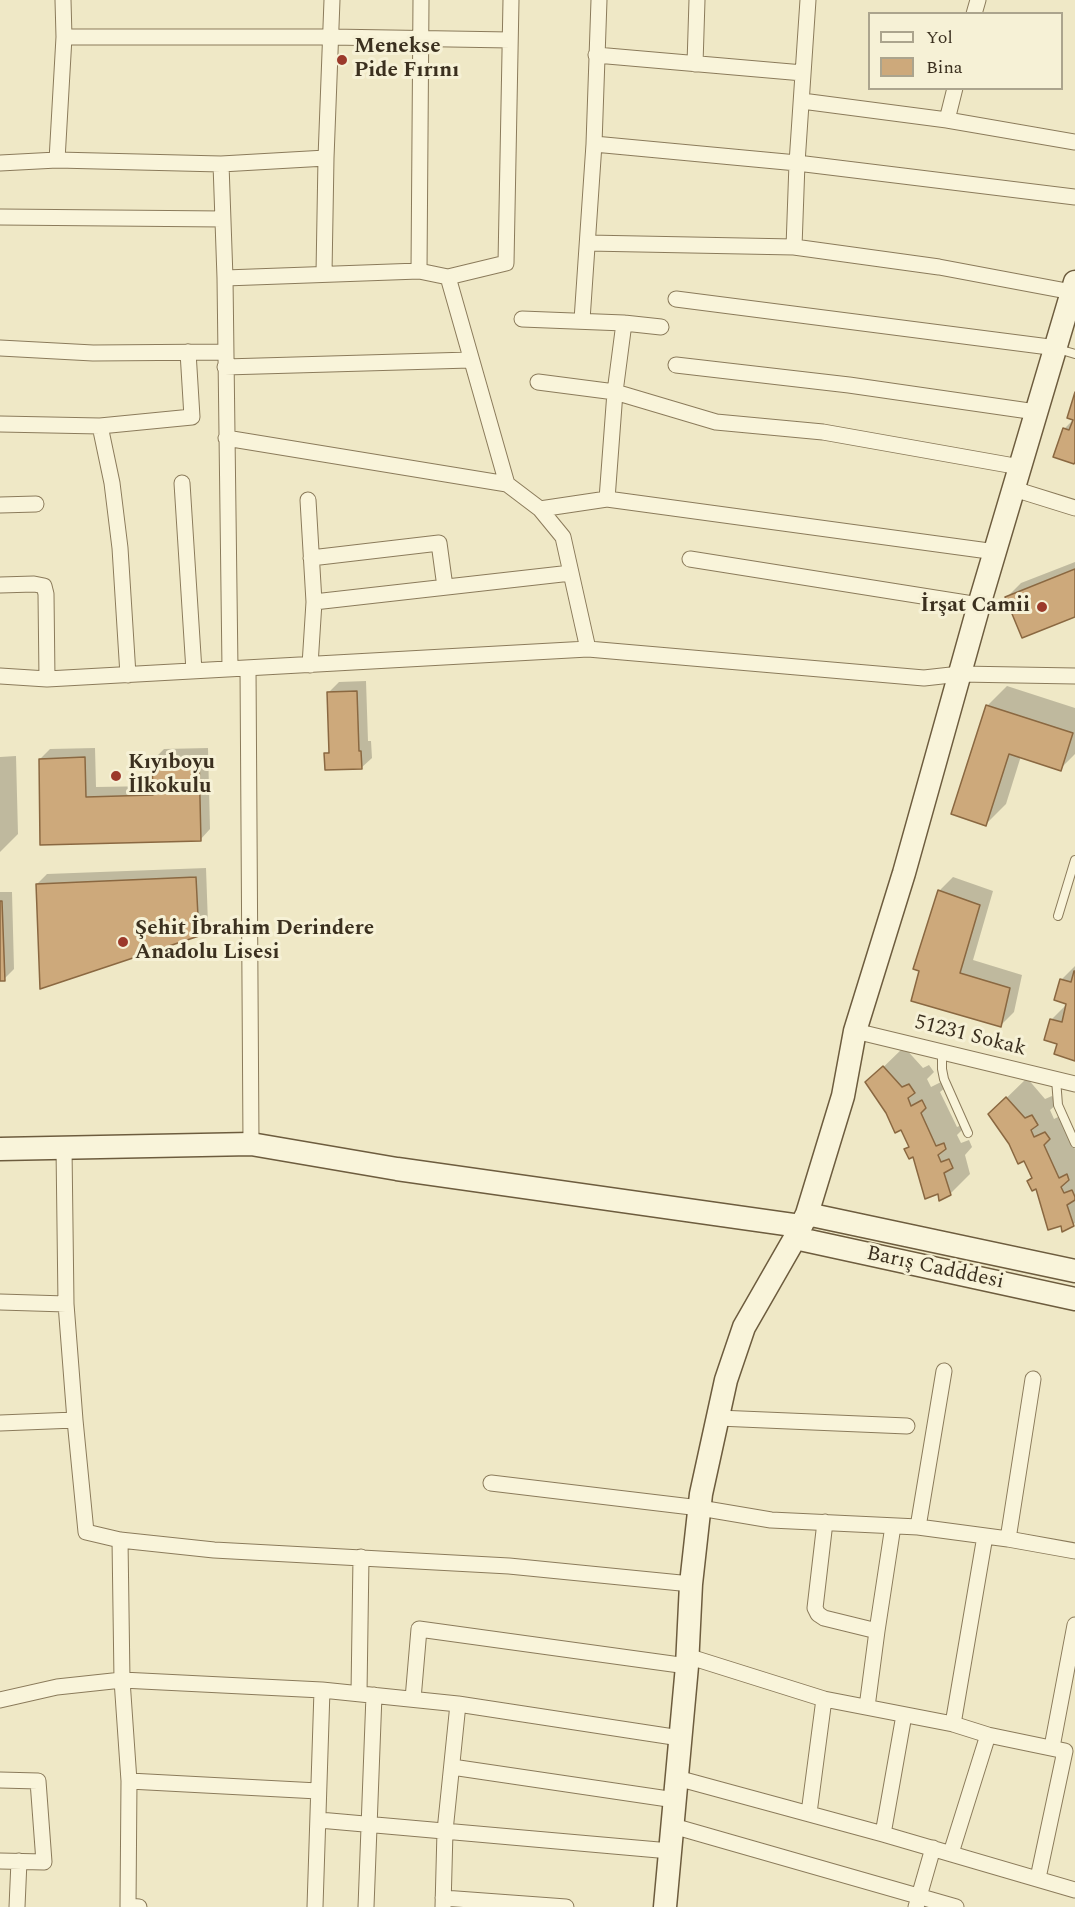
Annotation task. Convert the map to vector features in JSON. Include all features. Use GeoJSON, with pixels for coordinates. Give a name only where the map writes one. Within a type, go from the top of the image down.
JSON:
{"type":"FeatureCollection","features":[{"type":"Feature","properties":{"kind":"main road"},"geometry":{"type":"LineString","coordinates":[[664,1907],[687,1661],[691,1584],[700,1508],[726,1380],[744,1327],[801,1226],[843,1096],[855,1031],[904,873],[1036,412],[1066,351],[1074,287]]}},
{"type":"Feature","properties":{"kind":"main road"},"geometry":{"type":"LineString","coordinates":[[0,1149],[251,1144],[398,1169],[801,1226]]}},
{"type":"Feature","properties":{"kind":"main road","name":"Barış Cadddesi"},"geometry":{"type":"LineString","coordinates":[[801,1226],[1075,1271]]}},
{"type":"Feature","properties":{"kind":"main road","name":"Barış Cadddesi"},"geometry":{"type":"LineString","coordinates":[[801,1226],[1075,1299]]}},
{"type":"Feature","properties":{"kind":"street"},"geometry":{"type":"LineString","coordinates":[[57,160],[64,37],[63,0]]}},
{"type":"Feature","properties":{"kind":"street"},"geometry":{"type":"LineString","coordinates":[[324,273],[333,0]]}},
{"type":"Feature","properties":{"kind":"street"},"geometry":{"type":"LineString","coordinates":[[419,271],[421,0]]}},
{"type":"Feature","properties":{"kind":"street"},"geometry":{"type":"LineString","coordinates":[[225,278],[419,271],[448,277],[506,263],[511,0]]}},
{"type":"Feature","properties":{"kind":"street"},"geometry":{"type":"LineString","coordinates":[[582,320],[594,144],[599,0]]}},
{"type":"Feature","properties":{"kind":"street"},"geometry":{"type":"LineString","coordinates":[[695,64],[697,0]]}},
{"type":"Feature","properties":{"kind":"street"},"geometry":{"type":"LineString","coordinates":[[794,247],[808,0]]}},
{"type":"Feature","properties":{"kind":"street"},"geometry":{"type":"LineString","coordinates":[[64,37],[510,40]]}},
{"type":"Feature","properties":{"kind":"street"},"geometry":{"type":"LineString","coordinates":[[596,55],[803,73]]}},
{"type":"Feature","properties":{"kind":"street"},"geometry":{"type":"LineString","coordinates":[[947,120],[954,90]]}},
{"type":"Feature","properties":{"kind":"street"},"geometry":{"type":"LineString","coordinates":[[802,101],[947,120],[1075,142]]}},
{"type":"Feature","properties":{"kind":"street"},"geometry":{"type":"LineString","coordinates":[[594,144],[797,163],[1075,197]]}},
{"type":"Feature","properties":{"kind":"street"},"geometry":{"type":"LineString","coordinates":[[0,163],[57,160],[220,164],[326,158]]}},
{"type":"Feature","properties":{"kind":"street"},"geometry":{"type":"LineString","coordinates":[[220,164],[225,278],[230,669]]}},
{"type":"Feature","properties":{"kind":"street"},"geometry":{"type":"LineString","coordinates":[[0,217],[223,219]]}},
{"type":"Feature","properties":{"kind":"street"},"geometry":{"type":"LineString","coordinates":[[588,243],[794,247],[1074,287]]}},
{"type":"Feature","properties":{"kind":"street"},"geometry":{"type":"LineString","coordinates":[[448,277],[507,484]]}},
{"type":"Feature","properties":{"kind":"street"},"geometry":{"type":"LineString","coordinates":[[676,298],[1066,351]]}},
{"type":"Feature","properties":{"kind":"street"},"geometry":{"type":"LineString","coordinates":[[522,319],[582,320],[661,327]]}},
{"type":"Feature","properties":{"kind":"street"},"geometry":{"type":"LineString","coordinates":[[607,499],[615,392],[624,323]]}},
{"type":"Feature","properties":{"kind":"street"},"geometry":{"type":"LineString","coordinates":[[0,348],[93,353],[189,352],[225,359],[470,360]]}},
{"type":"Feature","properties":{"kind":"street"},"geometry":{"type":"LineString","coordinates":[[0,424],[100,426],[192,417],[189,352]]}},
{"type":"Feature","properties":{"kind":"street"},"geometry":{"type":"LineString","coordinates":[[676,366],[849,385],[1036,412]]}},
{"type":"Feature","properties":{"kind":"street"},"geometry":{"type":"LineString","coordinates":[[538,382],[615,392],[716,422],[823,432],[1017,478],[1075,508]]}},
{"type":"Feature","properties":{"kind":"street"},"geometry":{"type":"LineString","coordinates":[[100,426],[112,483],[120,548],[128,675]]}},
{"type":"Feature","properties":{"kind":"street"},"geometry":{"type":"LineString","coordinates":[[226,438],[507,484],[540,509],[563,537],[588,649]]}},
{"type":"Feature","properties":{"kind":"street"},"geometry":{"type":"LineString","coordinates":[[182,483],[194,671]]}},
{"type":"Feature","properties":{"kind":"street"},"geometry":{"type":"LineString","coordinates":[[540,509],[607,499],[996,552]]}},
{"type":"Feature","properties":{"kind":"street"},"geometry":{"type":"LineString","coordinates":[[308,500],[314,602],[310,665]]}},
{"type":"Feature","properties":{"kind":"street"},"geometry":{"type":"LineString","coordinates":[[0,505],[36,504]]}},
{"type":"Feature","properties":{"kind":"street"},"geometry":{"type":"LineString","coordinates":[[311,558],[439,543],[445,587]]}},
{"type":"Feature","properties":{"kind":"street"},"geometry":{"type":"LineString","coordinates":[[690,559],[980,605]]}},
{"type":"Feature","properties":{"kind":"street"},"geometry":{"type":"LineString","coordinates":[[314,602],[571,573]]}},
{"type":"Feature","properties":{"kind":"street"},"geometry":{"type":"LineString","coordinates":[[0,585],[44,586],[47,679]]}},
{"type":"Feature","properties":{"kind":"street"},"geometry":{"type":"LineString","coordinates":[[0,676],[47,679],[588,649],[924,678],[960,674],[1075,676]]}},
{"type":"Feature","properties":{"kind":"street"},"geometry":{"type":"LineString","coordinates":[[248,668],[251,1144]]}},
{"type":"Feature","properties":{"kind":"street","name":"51231 Sokak"},"geometry":{"type":"LineString","coordinates":[[855,1031],[1075,1084]]}},
{"type":"Feature","properties":{"kind":"street"},"geometry":{"type":"LineString","coordinates":[[64,1148],[66,1304],[86,1532],[120,1540],[214,1550],[509,1566],[691,1584]]}},
{"type":"Feature","properties":{"kind":"street"},"geometry":{"type":"LineString","coordinates":[[0,1302],[66,1304]]}},
{"type":"Feature","properties":{"kind":"street"},"geometry":{"type":"LineString","coordinates":[[918,1527],[944,1371]]}},
{"type":"Feature","properties":{"kind":"street"},"geometry":{"type":"LineString","coordinates":[[1008,1539],[1033,1379]]}},
{"type":"Feature","properties":{"kind":"street"},"geometry":{"type":"LineString","coordinates":[[718,1418],[907,1426]]}},
{"type":"Feature","properties":{"kind":"street"},"geometry":{"type":"LineString","coordinates":[[0,1422],[75,1420]]}},
{"type":"Feature","properties":{"kind":"street"},"geometry":{"type":"LineString","coordinates":[[491,1484],[700,1508],[771,1520],[918,1527],[1075,1551]]}},
{"type":"Feature","properties":{"kind":"street"},"geometry":{"type":"LineString","coordinates":[[825,1522],[815,1608],[824,1618],[877,1631]]}},
{"type":"Feature","properties":{"kind":"street"},"geometry":{"type":"LineString","coordinates":[[867,1707],[893,1526]]}},
{"type":"Feature","properties":{"kind":"street"},"geometry":{"type":"LineString","coordinates":[[953,1724],[985,1536]]}},
{"type":"Feature","properties":{"kind":"street"},"geometry":{"type":"LineString","coordinates":[[120,1540],[122,1680],[129,1781],[128,1906],[139,1907]]}},
{"type":"Feature","properties":{"kind":"street"},"geometry":{"type":"LineString","coordinates":[[361,1557],[369,1824],[366,1907]]}},
{"type":"Feature","properties":{"kind":"street"},"geometry":{"type":"LineString","coordinates":[[1052,1747],[1075,1625]]}},
{"type":"Feature","properties":{"kind":"street"},"geometry":{"type":"LineString","coordinates":[[413,1699],[419,1629],[687,1661],[824,1699],[953,1724],[988,1735],[1052,1747],[1065,1751],[1038,1878]]}},
{"type":"Feature","properties":{"kind":"street"},"geometry":{"type":"LineString","coordinates":[[0,1700],[57,1687],[122,1680],[322,1690],[458,1704],[680,1738]]}},
{"type":"Feature","properties":{"kind":"street"},"geometry":{"type":"LineString","coordinates":[[315,1907],[322,1690]]}},
{"type":"Feature","properties":{"kind":"street"},"geometry":{"type":"LineString","coordinates":[[809,1813],[824,1699]]}},
{"type":"Feature","properties":{"kind":"street"},"geometry":{"type":"LineString","coordinates":[[458,1704],[446,1831],[443,1902],[566,1907]]}},
{"type":"Feature","properties":{"kind":"street"},"geometry":{"type":"LineString","coordinates":[[883,1834],[904,1715]]}},
{"type":"Feature","properties":{"kind":"street"},"geometry":{"type":"LineString","coordinates":[[951,1853],[988,1735]]}},
{"type":"Feature","properties":{"kind":"street"},"geometry":{"type":"LineString","coordinates":[[452,1767],[676,1789],[809,1813],[1075,1890]]}},
{"type":"Feature","properties":{"kind":"street"},"geometry":{"type":"LineString","coordinates":[[0,1780],[38,1781],[44,1862],[0,1861]]}},
{"type":"Feature","properties":{"kind":"street"},"geometry":{"type":"LineString","coordinates":[[129,1781],[318,1791]]}},
{"type":"Feature","properties":{"kind":"street"},"geometry":{"type":"LineString","coordinates":[[319,1820],[670,1851]]}},
{"type":"Feature","properties":{"kind":"street"},"geometry":{"type":"LineString","coordinates":[[673,1826],[917,1901],[956,1907]]}},
{"type":"Feature","properties":{"kind":"street"},"geometry":{"type":"LineString","coordinates":[[917,1901],[933,1848]]}},
{"type":"Feature","properties":{"kind":"street"},"geometry":{"type":"LineString","coordinates":[[16,1907],[19,1861]]}},
{"type":"Feature","properties":{"kind":"lane"},"geometry":{"type":"LineString","coordinates":[[1058,916],[1075,860]]}},
{"type":"Feature","properties":{"kind":"lane"},"geometry":{"type":"LineString","coordinates":[[942,1051],[944,1079],[968,1133]]}},
{"type":"Feature","properties":{"kind":"lane"},"geometry":{"type":"LineString","coordinates":[[1056,1079],[1058,1105],[1075,1143]]}},
{"type":"Feature","properties":{"kind":"building"},"geometry":{"type":"Polygon","coordinates":[[[1075,392],[1074,464],[1053,457],[1063,428],[1069,430],[1073,420],[1067,418],[1075,392]]]}},
{"type":"Feature","properties":{"kind":"building","name":"İrşat Camii"},"geometry":{"type":"Polygon","coordinates":[[[1075,569],[1075,617],[1022,638],[1005,597],[1075,569]]]}},
{"type":"Feature","properties":{"kind":"building"},"geometry":{"type":"Polygon","coordinates":[[[357,691],[359,751],[361,751],[362,769],[325,770],[324,753],[329,753],[327,692],[357,691]]]}},
{"type":"Feature","properties":{"kind":"building"},"geometry":{"type":"Polygon","coordinates":[[[986,705],[1073,733],[1061,771],[1009,754],[986,826],[951,814],[986,705]]]}},
{"type":"Feature","properties":{"kind":"building"},"geometry":{"type":"Polygon","coordinates":[[[85,757],[86,797],[153,795],[152,759],[199,757],[201,841],[40,845],[39,759],[85,757]]]}},
{"type":"Feature","properties":{"kind":"building"},"geometry":{"type":"Polygon","coordinates":[[[196,877],[199,936],[40,989],[36,884],[196,877]]]}},
{"type":"Feature","properties":{"kind":"building"},"geometry":{"type":"Polygon","coordinates":[[[938,890],[980,905],[960,973],[1010,988],[1001,1027],[911,1001],[919,971],[913,969],[938,890]]]}},
{"type":"Feature","properties":{"kind":"building"},"geometry":{"type":"Polygon","coordinates":[[[0,901],[2,901],[5,981],[0,981],[0,901]]]}},
{"type":"Feature","properties":{"kind":"building"},"geometry":{"type":"Polygon","coordinates":[[[1074,971],[1075,1061],[1054,1054],[1057,1044],[1044,1040],[1050,1019],[1062,1022],[1066,1004],[1054,1000],[1060,979],[1071,982],[1074,971]]]}},
{"type":"Feature","properties":{"kind":"building"},"geometry":{"type":"Polygon","coordinates":[[[883,1066],[902,1087],[909,1084],[915,1093],[908,1098],[911,1106],[922,1100],[926,1108],[921,1113],[936,1146],[944,1143],[946,1149],[938,1155],[941,1162],[949,1159],[953,1168],[944,1173],[951,1195],[939,1201],[938,1194],[925,1199],[913,1157],[909,1159],[904,1149],[909,1147],[901,1130],[895,1133],[886,1113],[865,1082],[883,1066]]]}},
{"type":"Feature","properties":{"kind":"building"},"geometry":{"type":"Polygon","coordinates":[[[1006,1097],[1025,1118],[1032,1115],[1038,1125],[1031,1130],[1034,1137],[1045,1132],[1050,1139],[1044,1145],[1059,1178],[1067,1174],[1069,1180],[1061,1187],[1064,1193],[1072,1190],[1075,1197],[1075,1200],[1067,1205],[1074,1226],[1062,1232],[1061,1226],[1048,1230],[1036,1189],[1032,1191],[1027,1181],[1032,1178],[1024,1161],[1018,1164],[1009,1144],[988,1114],[1006,1097]]]}},
{"type":"Feature","properties":{"kind":"place","name":"Menekse Pide Fırını"},"geometry":{"type":"Point","coordinates":[342,60]}},
{"type":"Feature","properties":{"kind":"place","name":"İrşat Camii"},"geometry":{"type":"Point","coordinates":[1042,607]}},
{"type":"Feature","properties":{"kind":"place","name":"Kıyıboyu İlkokulu"},"geometry":{"type":"Point","coordinates":[116,776]}},
{"type":"Feature","properties":{"kind":"place","name":"Şehit İbrahim Derindere Anadolu Lisesi"},"geometry":{"type":"Point","coordinates":[123,942]}}]}
